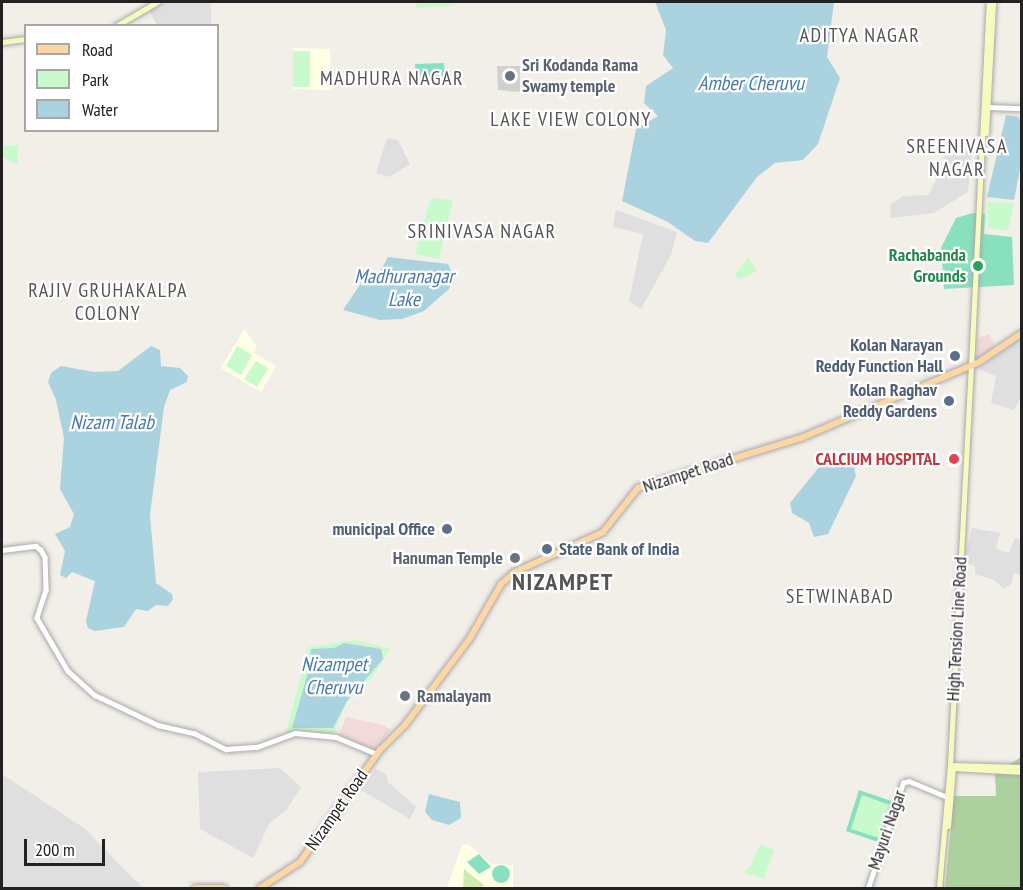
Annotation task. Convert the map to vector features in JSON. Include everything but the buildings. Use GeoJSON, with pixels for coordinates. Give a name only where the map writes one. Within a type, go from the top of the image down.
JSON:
{"type":"FeatureCollection","features":[{"type":"Feature","properties":{"kind":"main road"},"geometry":{"type":"LineString","coordinates":[[113,24],[151,2]]}},
{"type":"Feature","properties":{"kind":"main road"},"geometry":{"type":"LineString","coordinates":[[119,24],[157,2]]}},
{"type":"Feature","properties":{"kind":"main road","name":"High Tension Line Road"},"geometry":{"type":"LineString","coordinates":[[941,888],[952,764],[988,108],[991,2]]}},
{"type":"Feature","properties":{"kind":"main road","name":"High Tension Line Road"},"geometry":{"type":"LineString","coordinates":[[974,335],[991,2]]}},
{"type":"Feature","properties":{"kind":"main road"},"geometry":{"type":"LineString","coordinates":[[2,40],[24,37]]}},
{"type":"Feature","properties":{"kind":"main road","name":"Nizampet Road"},"geometry":{"type":"LineString","coordinates":[[268,888],[301,866],[391,740],[452,665],[506,583],[519,572],[607,531],[639,489],[804,440],[972,368],[1022,335]]}},
{"type":"Feature","properties":{"kind":"main road","name":"Nizampet Road"},"geometry":{"type":"LineString","coordinates":[[260,888],[300,862],[376,754],[391,740]]}},
{"type":"Feature","properties":{"kind":"main road"},"geometry":{"type":"LineString","coordinates":[[952,764],[1022,767]]}},
{"type":"Feature","properties":{"kind":"main road"},"geometry":{"type":"LineString","coordinates":[[949,798],[953,768],[1022,772]]}},
{"type":"Feature","properties":{"kind":"main road"},"geometry":{"type":"LineString","coordinates":[[195,888],[224,888]]}},
{"type":"Feature","properties":{"kind":"street"},"geometry":{"type":"LineString","coordinates":[[988,108],[1022,108]]}},
{"type":"Feature","properties":{"kind":"street"},"geometry":{"type":"LineString","coordinates":[[2,550],[36,546],[41,550],[45,557],[46,590],[37,618],[68,671],[95,695],[158,725],[194,734],[226,749],[257,747],[295,733],[336,737],[376,754]]}},
{"type":"Feature","properties":{"kind":"street","name":"Mayuri Nagar"},"geometry":{"type":"LineString","coordinates":[[867,888],[903,783],[907,781],[949,798]]}},
{"type":"Feature","properties":{"kind":"shaded area"},"geometry":{"type":"Polygon","coordinates":[[[157,2],[211,2],[211,24],[156,24],[147,7],[157,2]]]}},
{"type":"Feature","properties":{"kind":"shaded area"},"geometry":{"type":"Polygon","coordinates":[[[293,48],[330,49],[331,90],[293,89],[293,48]]]}},
{"type":"Feature","properties":{"kind":"shaded area","name":"Sri Kodanda Rama Swamy temple"},"geometry":{"type":"Polygon","coordinates":[[[497,66],[520,66],[520,92],[498,90],[497,66]]]}},
{"type":"Feature","properties":{"kind":"shaded area"},"geometry":{"type":"Polygon","coordinates":[[[387,138],[398,140],[410,164],[389,177],[376,173],[387,138]]]}},
{"type":"Feature","properties":{"kind":"shaded area"},"geometry":{"type":"Polygon","coordinates":[[[972,148],[968,192],[934,213],[890,218],[891,204],[903,196],[929,195],[937,177],[945,172],[944,155],[966,153],[967,149],[972,148]]]}},
{"type":"Feature","properties":{"kind":"shaded area"},"geometry":{"type":"Polygon","coordinates":[[[616,210],[677,232],[671,255],[641,309],[629,301],[643,234],[613,227],[616,210]]]}},
{"type":"Feature","properties":{"kind":"shaded area"},"geometry":{"type":"Polygon","coordinates":[[[244,329],[257,346],[254,353],[276,366],[261,392],[221,368],[244,329]]]}},
{"type":"Feature","properties":{"kind":"shaded area"},"geometry":{"type":"Polygon","coordinates":[[[989,334],[995,346],[977,360],[977,338],[989,334]]]}},
{"type":"Feature","properties":{"kind":"shaded area"},"geometry":{"type":"Polygon","coordinates":[[[1021,337],[1021,397],[1014,410],[991,403],[996,376],[978,369],[1021,337]]]}},
{"type":"Feature","properties":{"kind":"shaded area"},"geometry":{"type":"Polygon","coordinates":[[[972,528],[1000,533],[996,549],[1009,553],[1015,538],[1021,540],[1021,575],[1014,573],[1011,585],[1003,588],[994,580],[975,574],[975,566],[964,563],[972,528]]]}},
{"type":"Feature","properties":{"kind":"shaded area"},"geometry":{"type":"Polygon","coordinates":[[[346,717],[383,725],[391,730],[373,751],[339,735],[346,717]]]}},
{"type":"Feature","properties":{"kind":"shaded area"},"geometry":{"type":"Polygon","coordinates":[[[280,768],[301,787],[287,809],[269,824],[253,858],[200,829],[198,772],[280,768]]]}},
{"type":"Feature","properties":{"kind":"shaded area"},"geometry":{"type":"Polygon","coordinates":[[[375,769],[386,774],[388,782],[416,807],[410,819],[361,790],[375,769]]]}},
{"type":"Feature","properties":{"kind":"shaded area"},"geometry":{"type":"Polygon","coordinates":[[[2,774],[84,828],[143,888],[2,888],[2,774]]]}},
{"type":"Feature","properties":{"kind":"shaded area"},"geometry":{"type":"Polygon","coordinates":[[[468,844],[492,864],[513,865],[513,888],[447,888],[462,845],[468,844]]]}},
{"type":"Feature","properties":{"kind":"green space"},"geometry":{"type":"Polygon","coordinates":[[[416,2],[455,2],[455,6],[416,8],[416,2]]]}},
{"type":"Feature","properties":{"kind":"green space"},"geometry":{"type":"Polygon","coordinates":[[[293,51],[310,51],[310,87],[293,87],[293,51]]]}},
{"type":"Feature","properties":{"kind":"green space"},"geometry":{"type":"Polygon","coordinates":[[[444,63],[445,79],[416,80],[415,64],[444,63]]]}},
{"type":"Feature","properties":{"kind":"green space"},"geometry":{"type":"Polygon","coordinates":[[[18,145],[18,165],[2,157],[2,146],[18,145]]]}},
{"type":"Feature","properties":{"kind":"green space"},"geometry":{"type":"Polygon","coordinates":[[[431,198],[453,200],[439,259],[415,254],[431,198]]]}},
{"type":"Feature","properties":{"kind":"green space"},"geometry":{"type":"Polygon","coordinates":[[[988,202],[1014,203],[1008,231],[988,228],[988,202]]]}},
{"type":"Feature","properties":{"kind":"green space","name":"Rachabanda Grounds"},"geometry":{"type":"Polygon","coordinates":[[[973,213],[985,214],[984,234],[1012,237],[1014,285],[944,289],[941,248],[956,218],[973,213]]]}},
{"type":"Feature","properties":{"kind":"green space"},"geometry":{"type":"Polygon","coordinates":[[[748,257],[757,271],[738,280],[735,274],[748,257]]]}},
{"type":"Feature","properties":{"kind":"green space"},"geometry":{"type":"Polygon","coordinates":[[[237,346],[252,355],[241,375],[226,366],[237,346]]]}},
{"type":"Feature","properties":{"kind":"green space"},"geometry":{"type":"Polygon","coordinates":[[[256,361],[268,368],[257,387],[244,379],[256,361]]]}},
{"type":"Feature","properties":{"kind":"green space","name":"Nizampet Cheruvu"},"geometry":{"type":"Polygon","coordinates":[[[356,640],[390,649],[373,676],[348,700],[334,733],[286,732],[309,647],[356,640]]]}},
{"type":"Feature","properties":{"kind":"green space"},"geometry":{"type":"Polygon","coordinates":[[[1021,757],[1021,888],[945,888],[954,796],[996,796],[995,774],[1021,757]]]}},
{"type":"Feature","properties":{"kind":"green space"},"geometry":{"type":"Polygon","coordinates":[[[859,790],[894,802],[881,843],[846,831],[859,790]]]}},
{"type":"Feature","properties":{"kind":"green space"},"geometry":{"type":"Polygon","coordinates":[[[859,790],[894,802],[881,843],[846,831],[859,790]],[[862,795],[851,829],[879,838],[890,805],[862,795]]]}},
{"type":"Feature","properties":{"kind":"green space"},"geometry":{"type":"Polygon","coordinates":[[[760,845],[774,850],[764,879],[742,872],[750,867],[760,845]]]}},
{"type":"Feature","properties":{"kind":"green space"},"geometry":{"type":"Polygon","coordinates":[[[479,854],[491,867],[479,874],[467,862],[479,854]]]}},
{"type":"Feature","properties":{"kind":"green space"},"geometry":{"type":"Polygon","coordinates":[[[501,865],[507,868],[510,874],[507,880],[501,883],[495,880],[492,874],[495,868],[501,865]]]}},
{"type":"Feature","properties":{"kind":"green space"},"geometry":{"type":"Polygon","coordinates":[[[464,869],[484,885],[481,888],[463,888],[464,869]]]}},
{"type":"Feature","properties":{"kind":"water","name":"Amber Cheruvu"},"geometry":{"type":"Polygon","coordinates":[[[655,2],[834,2],[827,57],[840,78],[818,144],[803,160],[775,163],[757,177],[708,243],[695,241],[668,222],[622,201],[636,129],[658,116],[644,103],[646,86],[673,68],[663,55],[666,30],[655,2]]]}},
{"type":"Feature","properties":{"kind":"water"},"geometry":{"type":"Polygon","coordinates":[[[1006,115],[1019,117],[1021,127],[1021,164],[1014,200],[987,197],[1006,115]]]}},
{"type":"Feature","properties":{"kind":"water","name":"Madhuranagar Lake"},"geometry":{"type":"Polygon","coordinates":[[[388,257],[448,264],[453,275],[449,289],[424,311],[402,319],[380,320],[343,310],[361,283],[377,277],[388,257]]]}},
{"type":"Feature","properties":{"kind":"water","name":"Nizam Talab"},"geometry":{"type":"Polygon","coordinates":[[[151,346],[160,350],[161,366],[180,368],[188,376],[187,382],[170,390],[164,407],[150,515],[156,583],[172,594],[173,599],[168,606],[156,605],[148,611],[136,609],[124,627],[95,631],[88,628],[86,621],[95,581],[72,572],[66,578],[60,575],[65,551],[55,534],[70,527],[74,514],[60,489],[64,438],[56,400],[48,382],[51,373],[61,366],[94,372],[118,371],[151,346]]]}},
{"type":"Feature","properties":{"kind":"water"},"geometry":{"type":"Polygon","coordinates":[[[837,457],[854,467],[856,476],[828,534],[814,537],[809,523],[792,513],[790,503],[824,461],[837,457]]]}},
{"type":"Feature","properties":{"kind":"water","name":"Nizampet Cheruvu"},"geometry":{"type":"Polygon","coordinates":[[[344,643],[381,649],[383,659],[347,701],[333,728],[292,728],[309,669],[311,649],[334,648],[344,643]]]}},
{"type":"Feature","properties":{"kind":"water"},"geometry":{"type":"Polygon","coordinates":[[[429,794],[460,802],[461,818],[449,825],[432,820],[425,812],[429,794]]]}},
{"type":"Feature","properties":{"kind":"place","name":"Sri Kodanda Rama Swamy temple"},"geometry":{"type":"Point","coordinates":[510,76]}},
{"type":"Feature","properties":{"kind":"place","name":"Rachabanda Grounds"},"geometry":{"type":"Point","coordinates":[978,266]}},
{"type":"Feature","properties":{"kind":"place","name":"Kolan Narayan Reddy Function Hall"},"geometry":{"type":"Point","coordinates":[955,356]}},
{"type":"Feature","properties":{"kind":"place","name":"Kolan Raghav Reddy Gardens"},"geometry":{"type":"Point","coordinates":[949,401]}},
{"type":"Feature","properties":{"kind":"place","name":"CALCIUM HOSPITAL"},"geometry":{"type":"Point","coordinates":[954,459]}},
{"type":"Feature","properties":{"kind":"place","name":"municipal Office"},"geometry":{"type":"Point","coordinates":[447,529]}},
{"type":"Feature","properties":{"kind":"place","name":"State Bank of India"},"geometry":{"type":"Point","coordinates":[547,549]}},
{"type":"Feature","properties":{"kind":"place","name":"Hanuman Temple"},"geometry":{"type":"Point","coordinates":[515,558]}},
{"type":"Feature","properties":{"kind":"place","name":"Ramalayam"},"geometry":{"type":"Point","coordinates":[405,696]}},
{"type":"Feature","properties":{"kind":"district","name":"ADITYA NAGAR"},"geometry":{"type":"Point","coordinates":[860,35]}},
{"type":"Feature","properties":{"kind":"district","name":"MADHURA NAGAR"},"geometry":{"type":"Point","coordinates":[392,78]}},
{"type":"Feature","properties":{"kind":"district","name":"LAKE VIEW COLONY"},"geometry":{"type":"Point","coordinates":[571,119]}},
{"type":"Feature","properties":{"kind":"district","name":"SREENIVASA NAGAR"},"geometry":{"type":"Point","coordinates":[957,158]}},
{"type":"Feature","properties":{"kind":"district","name":"SRINIVASA NAGAR"},"geometry":{"type":"Point","coordinates":[482,231]}},
{"type":"Feature","properties":{"kind":"district","name":"RAJIV GRUHAKALPA COLONY"},"geometry":{"type":"Point","coordinates":[108,302]}},
{"type":"Feature","properties":{"kind":"district","name":"NIZAMPET"},"geometry":{"type":"Point","coordinates":[563,582]}},
{"type":"Feature","properties":{"kind":"district","name":"SETWINABAD"},"geometry":{"type":"Point","coordinates":[840,596]}}]}
